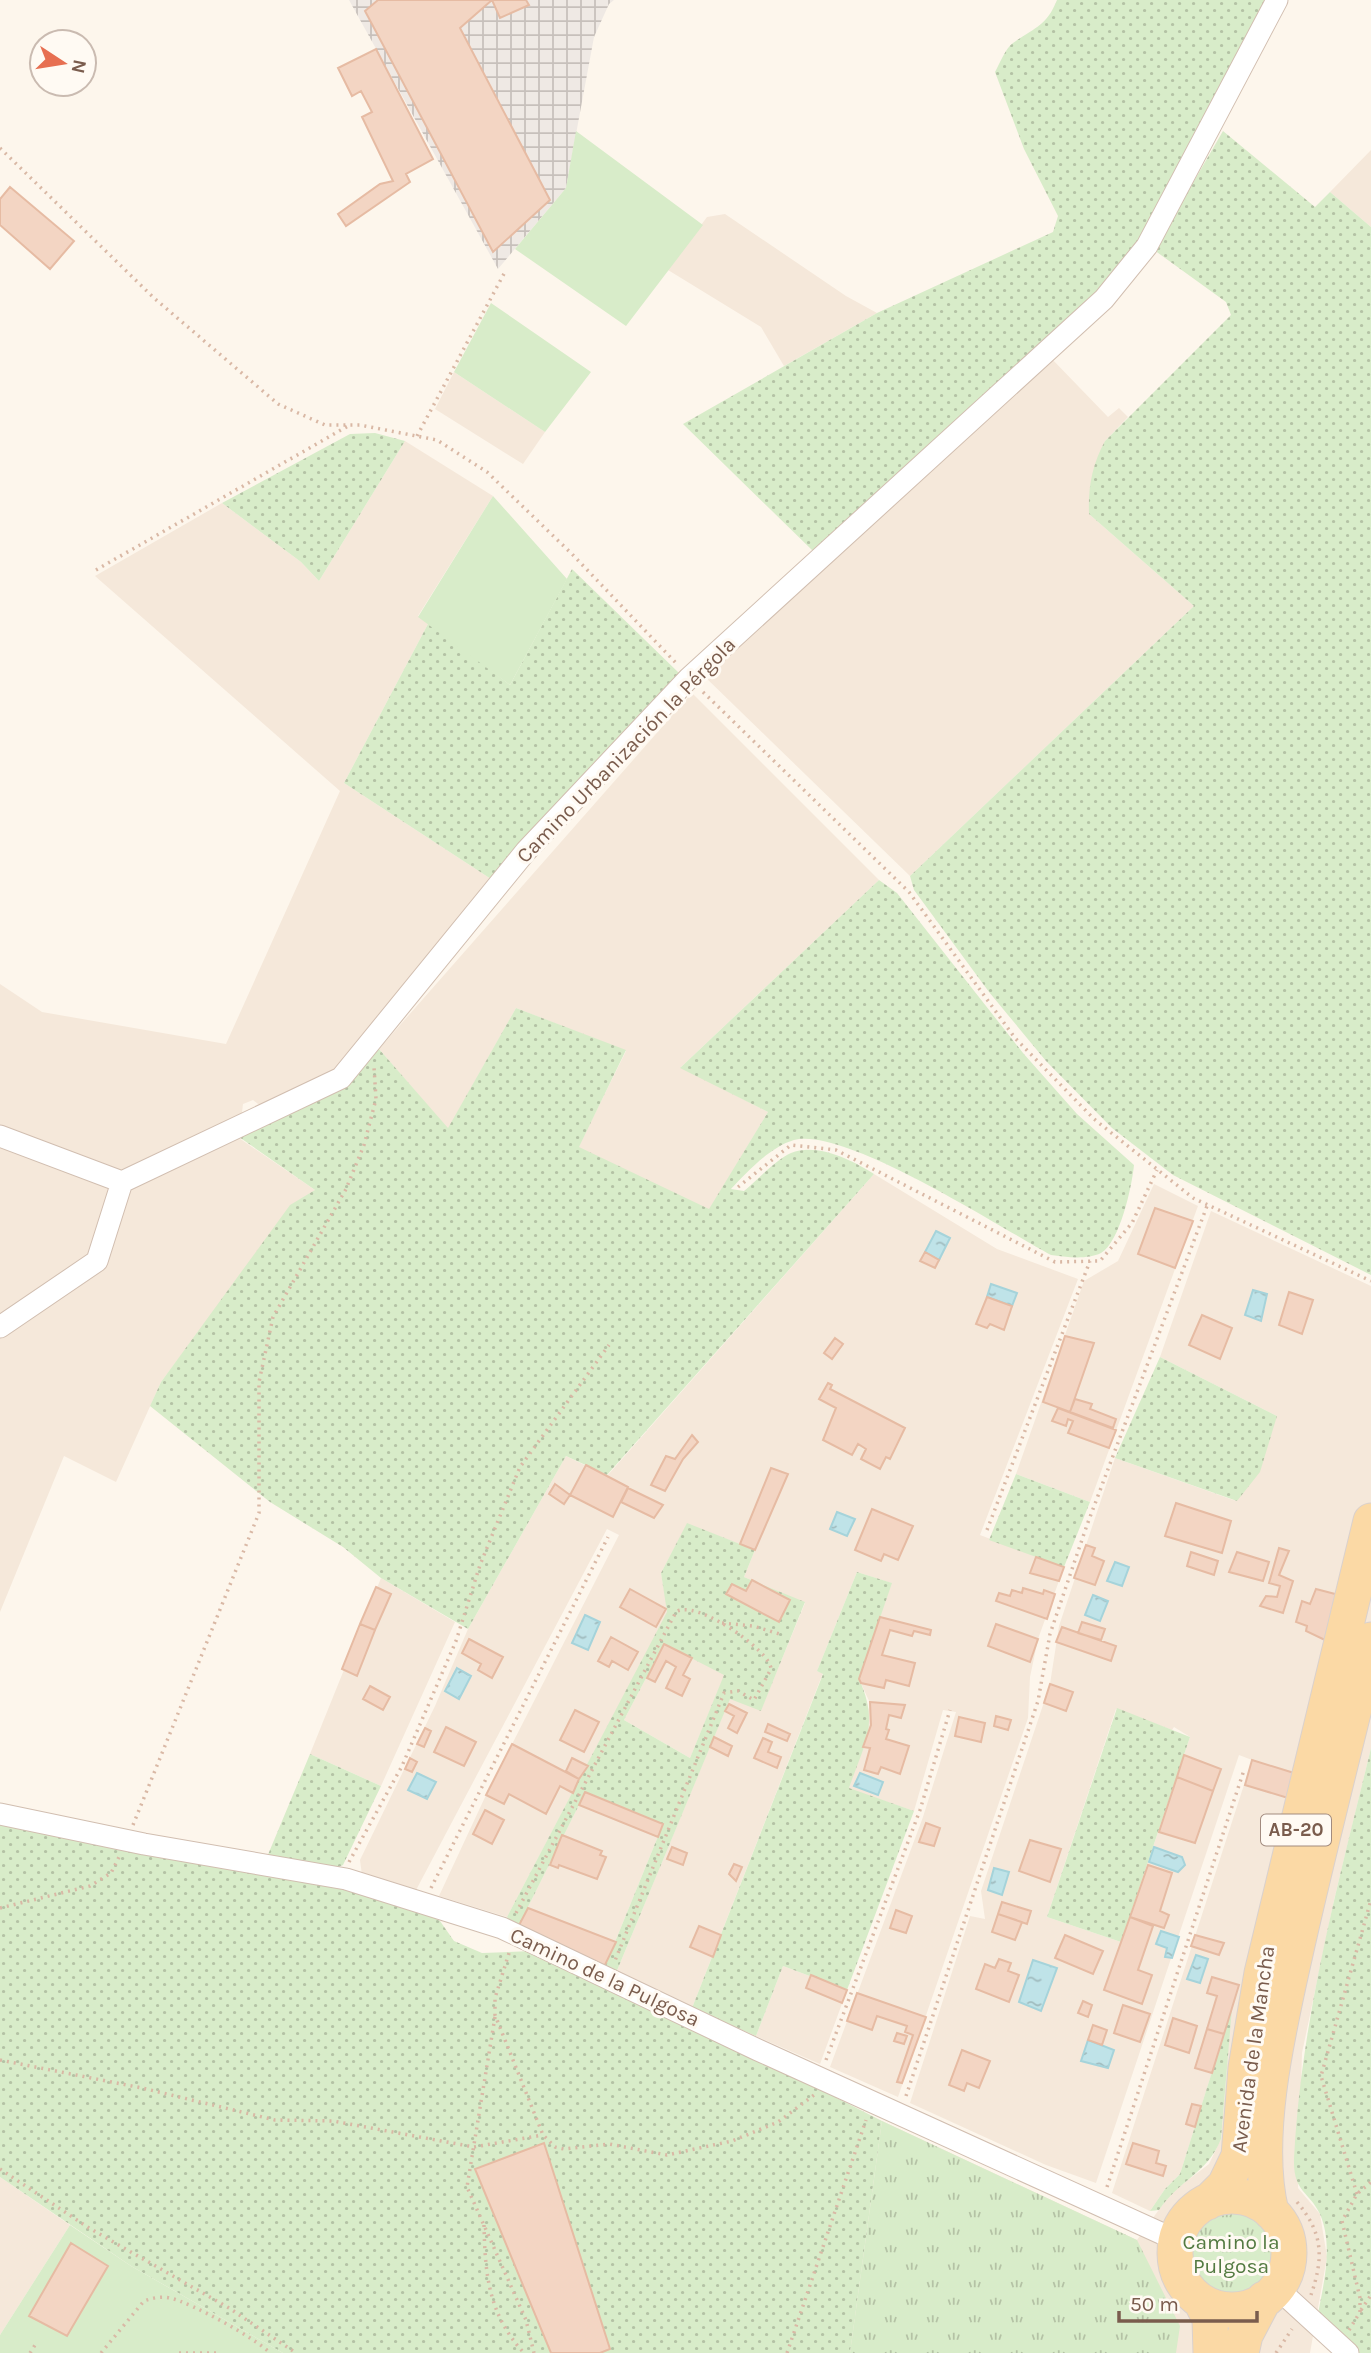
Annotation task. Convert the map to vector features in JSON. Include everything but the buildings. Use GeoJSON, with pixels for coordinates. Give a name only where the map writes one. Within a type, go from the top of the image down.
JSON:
{"type":"FeatureCollection","features":[{"type":"Feature","properties":{"kind":"main road","name":"Avenida de la Mancha"},"geometry":{"type":"LineString","coordinates":[[1208,2202],[1231,2176],[1241,2142],[1247,2068],[1262,1973],[1371,1521]]}},
{"type":"Feature","properties":{"kind":"main road","name":"Avenida de la Mancha"},"geometry":{"type":"LineString","coordinates":[[1281,2203],[1264,2183],[1264,2154],[1284,2003],[1371,1640]]}},
{"type":"Feature","properties":{"kind":"main road"},"geometry":{"type":"LineString","coordinates":[[1211,2353],[1210,2319],[1201,2301],[1180,2276],[1175,2258],[1176,2240],[1185,2220],[1208,2202],[1226,2196],[1281,2203]]}},
{"type":"Feature","properties":{"kind":"main road","name":"AB-20"},"geometry":{"type":"LineString","coordinates":[[1241,2353],[1245,2335],[1271,2294],[1289,2257],[1281,2225],[1281,2203]]}},
{"type":"Feature","properties":{"kind":"main road"},"geometry":{"type":"LineString","coordinates":[[1201,2301],[1217,2308],[1233,2310],[1249,2307],[1271,2294]]}},
{"type":"Feature","properties":{"kind":"street","name":"Camino Urbanización la Pérgola"},"geometry":{"type":"LineString","coordinates":[[122,1182],[341,1078],[526,850],[689,678],[1104,299],[1147,246],[1277,0]]}},
{"type":"Feature","properties":{"kind":"street"},"geometry":{"type":"LineString","coordinates":[[0,1136],[122,1182],[97,1261],[0,1327]]}},
{"type":"Feature","properties":{"kind":"street","name":"Camino de la Pulgosa"},"geometry":{"type":"LineString","coordinates":[[0,1814],[127,1841],[341,1878],[511,1932],[900,2115],[1176,2240]]}},
{"type":"Feature","properties":{"kind":"street"},"geometry":{"type":"LineString","coordinates":[[1271,2294],[1303,2314],[1343,2350]]}},
{"type":"Feature","properties":{"kind":"path"},"geometry":{"type":"LineString","coordinates":[[417,436],[506,270]]}},
{"type":"Feature","properties":{"kind":"path"},"geometry":{"type":"LineString","coordinates":[[96,570],[350,425]]}},
{"type":"Feature","properties":{"kind":"path"},"geometry":{"type":"LineString","coordinates":[[0,1908],[90,1886],[111,1873],[127,1841],[260,1513],[259,1382],[273,1317],[346,1189],[364,1145],[376,1099],[373,1037]]}},
{"type":"Feature","properties":{"kind":"path"},"geometry":{"type":"LineString","coordinates":[[737,1186],[791,1145],[836,1150],[1055,1262],[1100,1261],[1132,1223],[1157,1170]]}},
{"type":"Feature","properties":{"kind":"path"},"geometry":{"type":"LineString","coordinates":[[900,2115],[1038,1701],[1049,1634],[1087,1525],[1208,1205]]}},
{"type":"Feature","properties":{"kind":"path"},"geometry":{"type":"LineString","coordinates":[[987,1530],[1090,1261]]}},
{"type":"Feature","properties":{"kind":"path"},"geometry":{"type":"LineString","coordinates":[[341,1878],[401,1766],[450,1654],[480,1565],[520,1467],[609,1345]]}},
{"type":"Feature","properties":{"kind":"path"},"geometry":{"type":"LineString","coordinates":[[423,1903],[608,1537]]}},
{"type":"Feature","properties":{"kind":"path"},"geometry":{"type":"LineString","coordinates":[[534,2353],[526,2320],[467,2187],[501,1972],[511,1932],[676,1612],[680,1609],[698,1611],[720,1622],[767,1656],[771,1669],[754,1700],[738,1691],[724,1693],[608,1979]]}},
{"type":"Feature","properties":{"kind":"path"},"geometry":{"type":"LineString","coordinates":[[720,1622],[753,1626],[783,1635]]}},
{"type":"Feature","properties":{"kind":"path"},"geometry":{"type":"LineString","coordinates":[[495,2015],[543,2135],[555,2147],[564,2149],[608,2144],[667,2155],[732,2141],[778,2122],[825,2080],[920,1810],[950,1710]]}},
{"type":"Feature","properties":{"kind":"path"},"geometry":{"type":"LineString","coordinates":[[1101,2205],[1244,1770]]}},
{"type":"Feature","properties":{"kind":"path"},"geometry":{"type":"LineString","coordinates":[[1357,2194],[1321,2076],[1371,1900]]}},
{"type":"Feature","properties":{"kind":"path"},"geometry":{"type":"LineString","coordinates":[[0,2060],[142,2088],[275,2120],[332,2121],[474,2147],[543,2135]]}},
{"type":"Feature","properties":{"kind":"path"},"geometry":{"type":"LineString","coordinates":[[788,2353],[872,2102]]}},
{"type":"Feature","properties":{"kind":"path"},"geometry":{"type":"LineString","coordinates":[[0,2169],[89,2228],[229,2308],[296,2353]]}},
{"type":"Feature","properties":{"kind":"path"},"geometry":{"type":"LineString","coordinates":[[1360,2312],[1360,2298],[1342,2221],[1357,2194],[1371,2182]]}},
{"type":"Feature","properties":{"kind":"path"},"geometry":{"type":"LineString","coordinates":[[1276,2353],[1303,2314],[1319,2267],[1319,2238],[1312,2220],[1281,2203]]}},
{"type":"Feature","properties":{"kind":"path"},"geometry":{"type":"LineString","coordinates":[[484,2222],[487,2280],[494,2305],[506,2333],[524,2353]]}},
{"type":"Feature","properties":{"kind":"path"},"geometry":{"type":"LineString","coordinates":[[1343,2350],[1371,2295]]}},
{"type":"Feature","properties":{"kind":"path"},"geometry":{"type":"LineString","coordinates":[[101,2353],[144,2301],[153,2298],[169,2298],[192,2306],[270,2353]]}},
{"type":"Feature","properties":{"kind":"path"},"geometry":{"type":"LineString","coordinates":[[30,2353],[34,2345]]}},
{"type":"Feature","properties":{"kind":"path"},"geometry":{"type":"LineString","coordinates":[[179,2353],[219,2353]]}},
{"type":"Feature","properties":{"kind":"shaded area"},"geometry":{"type":"Polygon","coordinates":[[[349,0],[614,0],[609,4],[594,37],[566,188],[498,269],[349,0]]]}},
{"type":"Feature","properties":{"kind":"shaded area"},"geometry":{"type":"Polygon","coordinates":[[[1371,150],[1371,227],[1330,192],[1371,150]]]}},
{"type":"Feature","properties":{"kind":"shaded area"},"geometry":{"type":"Polygon","coordinates":[[[725,214],[846,296],[877,313],[784,366],[761,327],[668,270],[707,217],[725,214]]]}},
{"type":"Feature","properties":{"kind":"shaded area"},"geometry":{"type":"Polygon","coordinates":[[[1050,357],[1108,417],[1119,408],[1128,417],[1105,441],[1089,514],[1194,606],[910,876],[703,675],[1050,357]]]}},
{"type":"Feature","properties":{"kind":"shaded area"},"geometry":{"type":"Polygon","coordinates":[[[454,372],[545,432],[523,464],[435,409],[454,372]]]}},
{"type":"Feature","properties":{"kind":"shaded area"},"geometry":{"type":"Polygon","coordinates":[[[405,441],[493,496],[418,616],[429,622],[344,783],[491,879],[334,1071],[263,1108],[253,1100],[243,1104],[239,1138],[315,1190],[216,1308],[161,1382],[116,1482],[64,1456],[0,1612],[0,984],[42,1012],[226,1044],[340,791],[95,576],[222,503],[301,562],[319,581],[405,441]]]}},
{"type":"Feature","properties":{"kind":"shaded area"},"geometry":{"type":"Polygon","coordinates":[[[692,693],[879,880],[681,1067],[768,1112],[709,1210],[578,1148],[626,1051],[516,1008],[448,1129],[379,1049],[692,693]]]}},
{"type":"Feature","properties":{"kind":"shaded area"},"geometry":{"type":"Polygon","coordinates":[[[874,1174],[997,1249],[1078,1279],[980,1535],[1064,1567],[1038,1639],[1030,1677],[1028,1718],[898,2097],[830,2067],[923,1817],[956,1712],[943,1710],[914,1811],[849,1789],[870,1703],[859,1679],[891,1583],[857,1572],[817,1671],[823,1673],[692,2008],[616,1973],[730,1698],[761,1710],[805,1603],[744,1577],[755,1550],[687,1524],[661,1573],[668,1612],[507,1917],[439,1896],[486,1795],[619,1535],[607,1529],[415,1892],[362,1875],[360,1860],[435,1706],[468,1629],[566,1456],[607,1476],[874,1174]]]}},
{"type":"Feature","properties":{"kind":"shaded area"},"geometry":{"type":"Polygon","coordinates":[[[1154,1184],[1198,1206],[1090,1502],[1016,1474],[1084,1281],[1118,1261],[1154,1184]]]}},
{"type":"Feature","properties":{"kind":"shaded area"},"geometry":{"type":"Polygon","coordinates":[[[1211,1211],[1371,1286],[1371,1748],[1334,1900],[1302,2053],[1298,2188],[1320,2214],[1327,2257],[1310,2353],[850,2353],[882,2121],[1137,2240],[1171,2193],[1209,2164],[1221,2139],[1231,2012],[1180,2174],[1165,2189],[1150,2211],[1112,2193],[1252,1760],[1239,1755],[1096,2183],[1046,2165],[910,2103],[970,1916],[985,1919],[981,1891],[1050,1684],[1059,1626],[1115,1458],[1236,1501],[1277,1416],[1160,1357],[1211,1211]],[[1116,1709],[1047,1917],[1121,1942],[1190,1737],[1174,1727],[1172,1730],[1116,1709]]]}},
{"type":"Feature","properties":{"kind":"shaded area"},"geometry":{"type":"Polygon","coordinates":[[[381,1578],[455,1622],[381,1786],[310,1754],[381,1578]]]}},
{"type":"Feature","properties":{"kind":"shaded area"},"geometry":{"type":"Polygon","coordinates":[[[664,1644],[725,1674],[690,1758],[624,1720],[664,1644]]]}},
{"type":"Feature","properties":{"kind":"shaded area"},"geometry":{"type":"Polygon","coordinates":[[[579,1805],[663,1824],[604,1969],[517,1929],[579,1805]]]}},
{"type":"Feature","properties":{"kind":"shaded area"},"geometry":{"type":"Polygon","coordinates":[[[783,1966],[847,1990],[820,2064],[756,2036],[783,1966]]]}},
{"type":"Feature","properties":{"kind":"shaded area"},"geometry":{"type":"Polygon","coordinates":[[[0,2177],[70,2225],[0,2335],[0,2177]]]}},
{"type":"Feature","properties":{"kind":"green space"},"geometry":{"type":"Polygon","coordinates":[[[1057,0],[1272,0],[1257,29],[1239,50],[1230,80],[1137,249],[1109,286],[813,551],[683,424],[877,313],[1053,232],[1058,216],[1024,149],[995,72],[1010,46],[1039,26],[1049,16],[1057,0]]]}},
{"type":"Feature","properties":{"kind":"green space"},"geometry":{"type":"Polygon","coordinates":[[[576,131],[703,225],[626,326],[515,249],[566,188],[576,131]]]}},
{"type":"Feature","properties":{"kind":"green space"},"geometry":{"type":"Polygon","coordinates":[[[1223,131],[1315,207],[1330,192],[1371,227],[1371,1275],[1173,1175],[1112,1128],[1046,1061],[989,992],[914,890],[910,876],[1194,606],[1089,514],[1089,495],[1094,468],[1105,441],[1231,315],[1226,302],[1154,250],[1223,131]]]}},
{"type":"Feature","properties":{"kind":"green space"},"geometry":{"type":"Polygon","coordinates":[[[491,303],[591,372],[545,432],[454,372],[491,303]]]}},
{"type":"Feature","properties":{"kind":"green space"},"geometry":{"type":"Polygon","coordinates":[[[375,433],[405,441],[319,581],[301,562],[222,503],[350,434],[375,433]]]}},
{"type":"Feature","properties":{"kind":"green space"},"geometry":{"type":"Polygon","coordinates":[[[493,496],[567,579],[510,685],[418,617],[493,496]]]}},
{"type":"Feature","properties":{"kind":"green space"},"geometry":{"type":"Polygon","coordinates":[[[572,569],[680,674],[491,879],[344,783],[429,622],[510,685],[572,569]]]}},
{"type":"Feature","properties":{"kind":"green space"},"geometry":{"type":"Polygon","coordinates":[[[879,880],[897,893],[1023,1053],[1077,1114],[1134,1165],[1128,1199],[1119,1226],[1108,1247],[1101,1253],[1083,1257],[1051,1255],[922,1182],[848,1148],[817,1140],[794,1140],[776,1148],[731,1189],[744,1191],[779,1160],[801,1150],[835,1154],[874,1174],[607,1475],[566,1456],[468,1629],[381,1578],[343,1547],[270,1502],[150,1406],[161,1382],[290,1205],[315,1190],[239,1137],[379,1049],[448,1128],[516,1008],[626,1050],[579,1147],[709,1209],[768,1112],[680,1068],[879,880]]]}},
{"type":"Feature","properties":{"kind":"green space"},"geometry":{"type":"Polygon","coordinates":[[[1160,1357],[1277,1416],[1260,1472],[1237,1501],[1115,1458],[1160,1357]]]}},
{"type":"Feature","properties":{"kind":"green space"},"geometry":{"type":"Polygon","coordinates":[[[1016,1474],[1090,1502],[1064,1567],[989,1540],[1016,1474]]]}},
{"type":"Feature","properties":{"kind":"green space"},"geometry":{"type":"Polygon","coordinates":[[[687,1523],[755,1550],[744,1577],[805,1602],[761,1711],[730,1699],[616,1973],[604,1969],[663,1824],[579,1805],[517,1929],[507,1917],[667,1612],[661,1573],[687,1523]],[[664,1644],[624,1720],[690,1758],[724,1675],[664,1644]]]}},
{"type":"Feature","properties":{"kind":"green space"},"geometry":{"type":"Polygon","coordinates":[[[857,1572],[892,1583],[859,1679],[868,1709],[868,1734],[849,1788],[914,1811],[847,1990],[783,1966],[756,2036],[692,2008],[823,1674],[817,1671],[857,1572]]]}},
{"type":"Feature","properties":{"kind":"green space"},"geometry":{"type":"Polygon","coordinates":[[[1117,1708],[1190,1737],[1121,1942],[1047,1917],[1117,1708]]]}},
{"type":"Feature","properties":{"kind":"green space"},"geometry":{"type":"Polygon","coordinates":[[[1371,1748],[1371,2353],[1355,2353],[1317,2319],[1326,2266],[1326,2240],[1320,2214],[1296,2178],[1294,2159],[1304,2055],[1313,2003],[1334,1901],[1371,1748]]]}},
{"type":"Feature","properties":{"kind":"green space"},"geometry":{"type":"Polygon","coordinates":[[[310,1754],[381,1786],[343,1865],[336,1868],[267,1857],[310,1754]]]}},
{"type":"Feature","properties":{"kind":"green space"},"geometry":{"type":"Polygon","coordinates":[[[0,1821],[406,1902],[440,1921],[454,1941],[482,1953],[532,1951],[739,2048],[882,2121],[850,2353],[283,2353],[131,2266],[0,2177],[0,1821]]]}},
{"type":"Feature","properties":{"kind":"green space"},"geometry":{"type":"Polygon","coordinates":[[[1232,2008],[1221,2139],[1209,2160],[1175,2191],[1159,2210],[1150,2211],[1165,2189],[1180,2174],[1232,2008]]]}},
{"type":"Feature","properties":{"kind":"green space"},"geometry":{"type":"Polygon","coordinates":[[[882,2121],[1137,2240],[1180,2326],[1176,2353],[850,2353],[882,2121]]]}},
{"type":"Feature","properties":{"kind":"green space","name":"Camino la Pulgosa"},"geometry":{"type":"Polygon","coordinates":[[[1231,2209],[1248,2212],[1263,2222],[1273,2237],[1276,2254],[1273,2271],[1263,2286],[1248,2296],[1231,2299],[1214,2296],[1199,2286],[1189,2271],[1186,2254],[1189,2237],[1199,2222],[1214,2212],[1231,2209]]]}},
{"type":"Feature","properties":{"kind":"green space"},"geometry":{"type":"Polygon","coordinates":[[[70,2225],[131,2266],[283,2353],[0,2353],[0,2335],[70,2225]]]}},
{"type":"Feature","properties":{"kind":"water"},"geometry":{"type":"Polygon","coordinates":[[[936,1231],[950,1238],[939,1260],[925,1252],[936,1231]]]}},
{"type":"Feature","properties":{"kind":"water"},"geometry":{"type":"Polygon","coordinates":[[[991,1284],[1017,1293],[1012,1306],[987,1297],[991,1284]]]}},
{"type":"Feature","properties":{"kind":"water"},"geometry":{"type":"Polygon","coordinates":[[[1253,1290],[1267,1294],[1261,1321],[1245,1315],[1253,1290]]]}},
{"type":"Feature","properties":{"kind":"water"},"geometry":{"type":"Polygon","coordinates":[[[837,1512],[855,1519],[847,1536],[830,1529],[837,1512]]]}},
{"type":"Feature","properties":{"kind":"water"},"geometry":{"type":"Polygon","coordinates":[[[1115,1562],[1129,1567],[1122,1586],[1107,1581],[1115,1562]]]}},
{"type":"Feature","properties":{"kind":"water"},"geometry":{"type":"Polygon","coordinates":[[[1093,1595],[1108,1601],[1100,1621],[1085,1615],[1093,1595]]]}},
{"type":"Feature","properties":{"kind":"water"},"geometry":{"type":"Polygon","coordinates":[[[585,1615],[600,1622],[588,1650],[572,1643],[585,1615]]]}},
{"type":"Feature","properties":{"kind":"water"},"geometry":{"type":"Polygon","coordinates":[[[457,1668],[471,1676],[459,1699],[445,1691],[457,1668]]]}},
{"type":"Feature","properties":{"kind":"water"},"geometry":{"type":"Polygon","coordinates":[[[417,1773],[436,1782],[427,1799],[408,1790],[417,1773]]]}},
{"type":"Feature","properties":{"kind":"water"},"geometry":{"type":"Polygon","coordinates":[[[860,1773],[883,1782],[878,1795],[854,1786],[860,1773]]]}},
{"type":"Feature","properties":{"kind":"water"},"geometry":{"type":"Polygon","coordinates":[[[1154,1847],[1182,1857],[1185,1865],[1178,1872],[1149,1862],[1154,1847]]]}},
{"type":"Feature","properties":{"kind":"water"},"geometry":{"type":"Polygon","coordinates":[[[994,1868],[1009,1872],[1002,1895],[988,1890],[994,1868]]]}},
{"type":"Feature","properties":{"kind":"water"},"geometry":{"type":"Polygon","coordinates":[[[1161,1931],[1179,1937],[1172,1958],[1165,1957],[1167,1948],[1156,1944],[1161,1931]]]}},
{"type":"Feature","properties":{"kind":"water"},"geometry":{"type":"Polygon","coordinates":[[[1196,1955],[1208,1959],[1200,1983],[1187,1979],[1196,1955]]]}},
{"type":"Feature","properties":{"kind":"water"},"geometry":{"type":"Polygon","coordinates":[[[1033,1960],[1057,1968],[1041,2011],[1019,2002],[1033,1960]]]}},
{"type":"Feature","properties":{"kind":"water"},"geometry":{"type":"Polygon","coordinates":[[[1088,2040],[1114,2050],[1108,2068],[1081,2061],[1088,2040]]]}}]}
